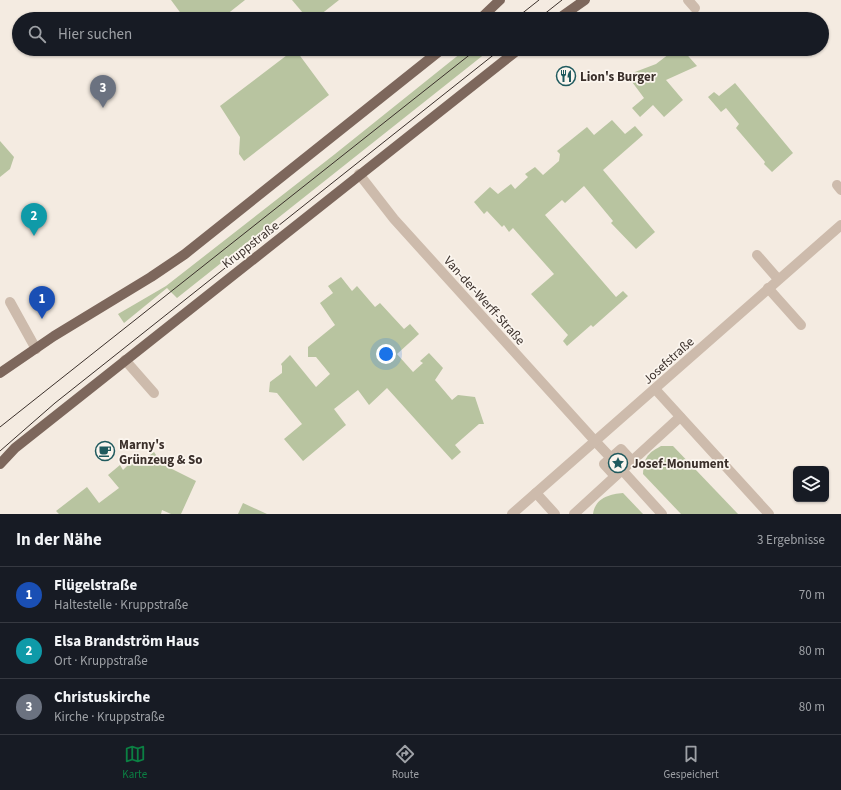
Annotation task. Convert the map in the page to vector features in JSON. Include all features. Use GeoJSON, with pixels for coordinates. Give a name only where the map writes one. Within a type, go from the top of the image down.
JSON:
{"type":"FeatureCollection","features":[{"type":"Feature","properties":{"kind":"main road"},"geometry":{"type":"LineString","coordinates":[[487,12],[500,0]]}},
{"type":"Feature","properties":{"kind":"main road"},"geometry":{"type":"LineString","coordinates":[[568,12],[585,0]]}},
{"type":"Feature","properties":{"kind":"main road"},"geometry":{"type":"LineString","coordinates":[[0,373],[54,336],[151,277],[185,254],[362,111],[433,56]]}},
{"type":"Feature","properties":{"kind":"main road","name":"Kruppstraße"},"geometry":{"type":"LineString","coordinates":[[0,464],[15,448],[125,360],[510,56]]}},
{"type":"Feature","properties":{"kind":"street","name":"Van-der-Werff-Straße"},"geometry":{"type":"LineString","coordinates":[[359,174],[394,219],[611,458]]}},
{"type":"Feature","properties":{"kind":"street","name":"Josefstraße"},"geometry":{"type":"LineString","coordinates":[[512,514],[841,225]]}},
{"type":"Feature","properties":{"kind":"street"},"geometry":{"type":"LineString","coordinates":[[757,255],[778,279]]}},
{"type":"Feature","properties":{"kind":"street"},"geometry":{"type":"LineString","coordinates":[[768,288],[801,325]]}},
{"type":"Feature","properties":{"kind":"street"},"geometry":{"type":"LineString","coordinates":[[10,302],[36,349]]}},
{"type":"Feature","properties":{"kind":"street"},"geometry":{"type":"LineString","coordinates":[[125,360],[154,393]]}},
{"type":"Feature","properties":{"kind":"street"},"geometry":{"type":"LineString","coordinates":[[655,389],[768,514]]}},
{"type":"Feature","properties":{"kind":"street"},"geometry":{"type":"LineString","coordinates":[[574,514],[680,417]]}},
{"type":"Feature","properties":{"kind":"street"},"geometry":{"type":"LineString","coordinates":[[632,461],[621,449],[604,464],[619,473],[662,514]]}},
{"type":"Feature","properties":{"kind":"street"},"geometry":{"type":"LineString","coordinates":[[536,493],[555,514]]}},
{"type":"Feature","properties":{"kind":"green space"},"geometry":{"type":"Polygon","coordinates":[[[171,0],[245,0],[230,12],[180,12],[171,0]]]}},
{"type":"Feature","properties":{"kind":"green space"},"geometry":{"type":"Polygon","coordinates":[[[292,0],[339,0],[324,12],[302,12],[292,0]]]}},
{"type":"Feature","properties":{"kind":"green space"},"geometry":{"type":"Polygon","coordinates":[[[286,56],[300,56],[329,95],[244,161],[239,154],[240,137],[220,106],[286,56]]]}},
{"type":"Feature","properties":{"kind":"green space"},"geometry":{"type":"Polygon","coordinates":[[[457,56],[482,56],[177,298],[167,288],[124,323],[118,314],[166,286],[457,56]]]}},
{"type":"Feature","properties":{"kind":"green space"},"geometry":{"type":"Polygon","coordinates":[[[666,56],[688,56],[697,66],[666,80],[683,100],[664,117],[653,105],[640,117],[632,108],[644,98],[627,75],[656,64],[666,56]]]}},
{"type":"Feature","properties":{"kind":"green space"},"geometry":{"type":"Polygon","coordinates":[[[735,83],[793,153],[772,172],[736,128],[739,124],[726,108],[721,112],[708,97],[714,92],[719,96],[735,83]]]}},
{"type":"Feature","properties":{"kind":"green space"},"geometry":{"type":"Polygon","coordinates":[[[612,120],[625,134],[635,126],[643,135],[603,170],[655,232],[636,249],[611,223],[613,221],[584,186],[565,203],[562,200],[545,215],[616,297],[623,291],[628,296],[593,327],[591,325],[567,346],[563,341],[568,335],[531,294],[554,274],[513,228],[509,232],[504,225],[502,227],[487,211],[484,214],[474,202],[490,187],[498,194],[511,184],[515,189],[528,177],[525,174],[535,167],[543,175],[559,161],[560,154],[557,151],[587,127],[594,135],[612,120]]]}},
{"type":"Feature","properties":{"kind":"green space"},"geometry":{"type":"Polygon","coordinates":[[[0,141],[14,157],[10,169],[0,177],[0,141]]]}},
{"type":"Feature","properties":{"kind":"green space"},"geometry":{"type":"Polygon","coordinates":[[[341,277],[352,291],[357,286],[375,307],[380,303],[404,329],[410,324],[419,334],[397,354],[413,372],[423,363],[420,361],[429,353],[443,368],[435,380],[452,400],[458,395],[475,397],[484,424],[479,424],[455,445],[461,452],[452,460],[387,388],[369,405],[358,390],[334,409],[346,425],[303,461],[284,439],[302,424],[277,393],[269,392],[270,382],[282,373],[281,364],[290,355],[316,387],[330,374],[316,357],[308,357],[308,347],[335,325],[320,303],[333,293],[328,286],[341,277]]]}},
{"type":"Feature","properties":{"kind":"green space"},"geometry":{"type":"Polygon","coordinates":[[[661,446],[673,446],[738,514],[681,514],[643,474],[645,460],[652,451],[661,446]]]}},
{"type":"Feature","properties":{"kind":"green space"},"geometry":{"type":"Polygon","coordinates":[[[154,452],[162,464],[196,481],[181,514],[171,514],[162,510],[161,514],[59,514],[56,511],[87,487],[99,503],[119,488],[108,475],[120,465],[123,470],[133,460],[144,460],[154,452]]]}},
{"type":"Feature","properties":{"kind":"green space"},"geometry":{"type":"Polygon","coordinates":[[[623,493],[643,514],[593,514],[597,504],[604,498],[613,494],[623,493]]]}},
{"type":"Feature","properties":{"kind":"green space"},"geometry":{"type":"Polygon","coordinates":[[[243,503],[267,514],[238,514],[243,503]]]}},
{"type":"Feature","properties":{"kind":"tram line"},"geometry":{"type":"LineString","coordinates":[[524,12],[539,0]]}},
{"type":"Feature","properties":{"kind":"tram line"},"geometry":{"type":"LineString","coordinates":[[547,12],[562,0]]}},
{"type":"Feature","properties":{"kind":"tram line"},"geometry":{"type":"LineString","coordinates":[[0,427],[468,56]]}},
{"type":"Feature","properties":{"kind":"tram line"},"geometry":{"type":"LineString","coordinates":[[0,451],[55,403],[492,56]]}},
{"type":"Feature","properties":{"kind":"place","name":"Lion's Burger"},"geometry":{"type":"Point","coordinates":[566,76]}},
{"type":"Feature","properties":{"kind":"place","name":"Christuskirche"},"geometry":{"type":"Point","coordinates":[103,108]}},
{"type":"Feature","properties":{"kind":"place","name":"Elsa Brandström Haus"},"geometry":{"type":"Point","coordinates":[34,236]}},
{"type":"Feature","properties":{"kind":"place","name":"Flügelstraße"},"geometry":{"type":"Point","coordinates":[42,319]}},
{"type":"Feature","properties":{"kind":"place","name":"Marny's Grünzeug & So"},"geometry":{"type":"Point","coordinates":[105,451]}},
{"type":"Feature","properties":{"kind":"place","name":"Josef-Monument"},"geometry":{"type":"Point","coordinates":[618,463]}}]}
